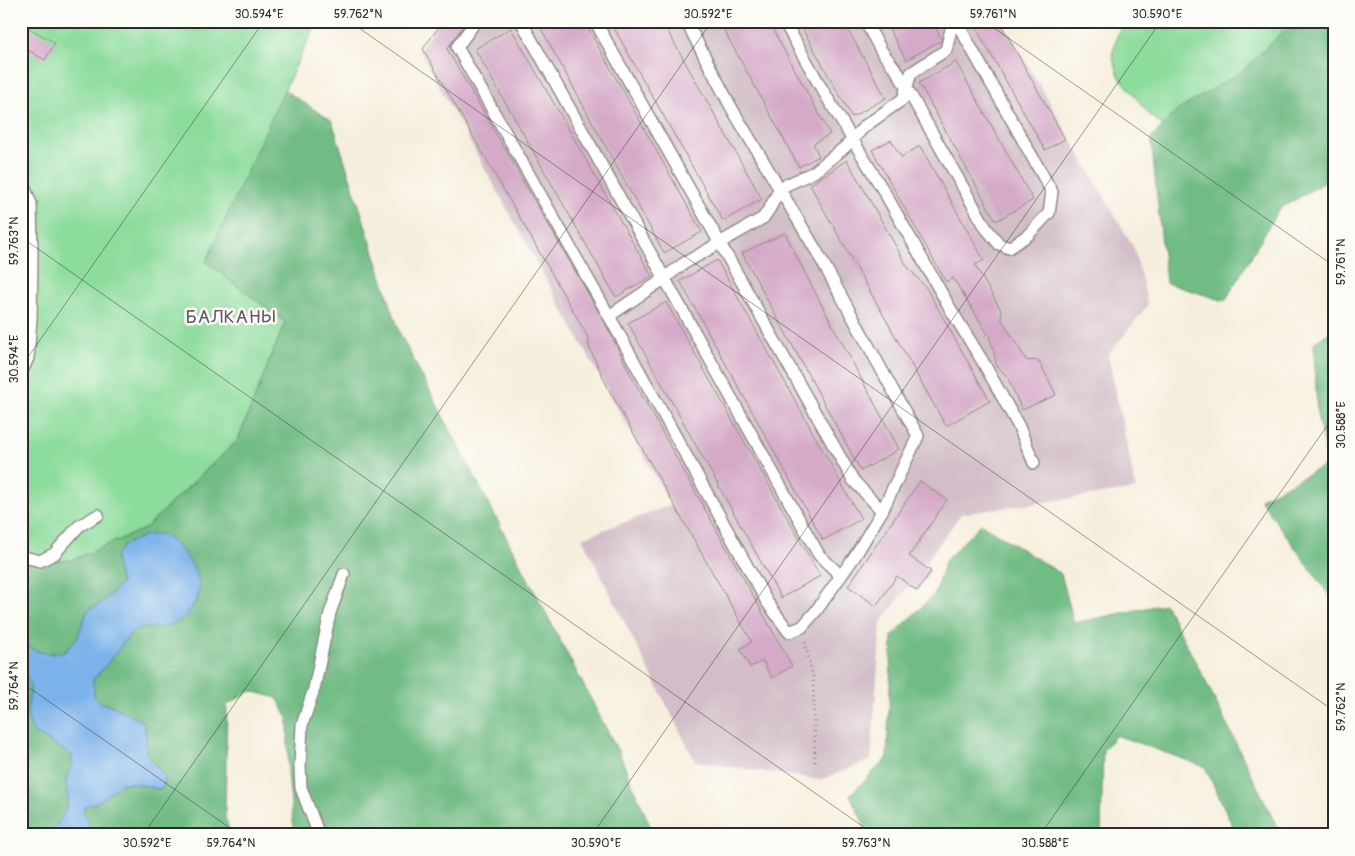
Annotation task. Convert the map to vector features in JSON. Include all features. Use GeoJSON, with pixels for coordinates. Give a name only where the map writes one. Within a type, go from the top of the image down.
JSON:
{"type":"FeatureCollection","features":[{"type":"Feature","properties":{"kind":"lane"},"geometry":{"type":"LineString","coordinates":[[476,21],[457,47],[609,316],[767,602],[790,632],[802,627],[816,611],[855,556],[882,511],[918,436],[817,252],[731,107],[686,21]]}},
{"type":"Feature","properties":{"kind":"lane"},"geometry":{"type":"LineString","coordinates":[[521,21],[819,555],[841,576]]}},
{"type":"Feature","properties":{"kind":"lane"},"geometry":{"type":"LineString","coordinates":[[595,21],[853,480],[882,511]]}},
{"type":"Feature","properties":{"kind":"lane"},"geometry":{"type":"LineString","coordinates":[[784,21],[819,84],[983,362],[1018,427],[1034,462]]}},
{"type":"Feature","properties":{"kind":"lane"},"geometry":{"type":"LineString","coordinates":[[865,21],[882,52],[907,87],[986,228],[999,244],[1010,248],[1028,235],[1049,213],[1052,192],[954,21]]}},
{"type":"Feature","properties":{"kind":"lane"},"geometry":{"type":"LineString","coordinates":[[609,316],[683,264],[763,218],[780,188],[814,172],[845,147],[865,126],[902,100],[911,74],[946,50],[954,21]]}},
{"type":"Feature","properties":{"kind":"lane"},"geometry":{"type":"LineString","coordinates":[[21,178],[31,204],[32,254],[28,358],[21,373]]}},
{"type":"Feature","properties":{"kind":"lane"},"geometry":{"type":"LineString","coordinates":[[21,556],[40,560],[54,554],[79,526],[98,515]]}},
{"type":"Feature","properties":{"kind":"lane"},"geometry":{"type":"LineString","coordinates":[[319,835],[301,788],[302,725],[314,688],[330,612],[344,574]]}},
{"type":"Feature","properties":{"kind":"path"},"geometry":{"type":"LineString","coordinates":[[802,627],[813,677],[815,762]]}},
{"type":"Feature","properties":{"kind":"shaded area"},"geometry":{"type":"Polygon","coordinates":[[[439,21],[1002,21],[1134,248],[1148,305],[1108,355],[1136,489],[961,514],[881,623],[871,760],[820,780],[695,761],[582,538],[671,505],[419,50],[439,21]]]}},
{"type":"Feature","properties":{"kind":"green space"},"geometry":{"type":"Polygon","coordinates":[[[21,21],[318,21],[206,262],[285,322],[238,440],[144,529],[72,560],[21,564],[21,21]]]}},
{"type":"Feature","properties":{"kind":"green space"},"geometry":{"type":"Polygon","coordinates":[[[1126,21],[1282,21],[1284,59],[1192,150],[1149,114],[1119,76],[1112,56],[1117,36],[1126,21]]]}},
{"type":"Feature","properties":{"kind":"green space"},"geometry":{"type":"Polygon","coordinates":[[[1291,21],[1334,21],[1334,177],[1279,209],[1225,301],[1166,283],[1151,138],[1177,111],[1242,71],[1290,25],[1291,21]]]}},
{"type":"Feature","properties":{"kind":"green space"},"geometry":{"type":"Polygon","coordinates":[[[284,90],[332,121],[400,334],[619,753],[654,835],[295,835],[288,773],[288,718],[277,698],[251,691],[227,705],[225,817],[231,835],[91,835],[92,831],[82,811],[86,806],[98,802],[122,783],[132,783],[161,790],[165,777],[145,753],[146,736],[144,722],[111,705],[101,703],[94,696],[93,679],[137,629],[169,626],[124,545],[116,557],[121,584],[100,604],[88,610],[77,638],[65,652],[47,653],[33,649],[21,643],[21,564],[72,560],[144,529],[238,440],[285,322],[206,262],[284,90]]]}},
{"type":"Feature","properties":{"kind":"green space"},"geometry":{"type":"Polygon","coordinates":[[[1334,329],[1334,602],[1260,499],[1328,464],[1317,414],[1314,343],[1334,329]]]}},
{"type":"Feature","properties":{"kind":"green space"},"geometry":{"type":"Polygon","coordinates":[[[981,524],[1061,574],[1074,623],[1165,604],[1205,680],[1281,835],[1237,835],[1205,767],[1116,735],[1103,750],[1101,835],[869,835],[850,795],[887,758],[892,636],[935,594],[945,561],[981,524]]]}},
{"type":"Feature","properties":{"kind":"green space"},"geometry":{"type":"Polygon","coordinates":[[[21,672],[28,678],[31,686],[28,703],[46,740],[72,756],[72,763],[66,781],[68,804],[66,809],[61,820],[54,828],[40,835],[21,835],[21,672]]]}},
{"type":"Feature","properties":{"kind":"water"},"geometry":{"type":"Polygon","coordinates":[[[162,534],[186,556],[192,566],[197,575],[199,585],[198,596],[188,613],[177,622],[166,626],[139,629],[132,633],[93,679],[94,696],[101,703],[111,705],[144,722],[146,753],[165,777],[162,790],[132,783],[122,783],[98,802],[86,806],[83,811],[92,831],[91,835],[44,835],[57,824],[66,810],[68,799],[66,779],[72,766],[72,756],[33,732],[28,717],[29,683],[21,672],[21,643],[42,652],[65,652],[77,638],[88,610],[100,604],[121,584],[115,557],[124,545],[145,535],[162,534]]]}},
{"type":"Feature","properties":{"kind":"building"},"geometry":{"type":"Polygon","coordinates":[[[443,21],[467,21],[447,49],[605,323],[635,383],[792,666],[772,678],[763,661],[750,667],[740,649],[752,642],[610,392],[589,347],[588,337],[423,49],[443,21]]]}},
{"type":"Feature","properties":{"kind":"building"},"geometry":{"type":"Polygon","coordinates":[[[537,21],[584,21],[702,232],[664,253],[537,21]]]}},
{"type":"Feature","properties":{"kind":"building"},"geometry":{"type":"Polygon","coordinates":[[[610,21],[662,21],[762,199],[723,221],[610,21]]]}},
{"type":"Feature","properties":{"kind":"building"},"geometry":{"type":"Polygon","coordinates":[[[719,21],[768,21],[830,134],[813,144],[819,156],[799,167],[719,21]]]}},
{"type":"Feature","properties":{"kind":"building"},"geometry":{"type":"Polygon","coordinates":[[[798,21],[843,21],[886,98],[852,117],[798,21]]]}},
{"type":"Feature","properties":{"kind":"building"},"geometry":{"type":"Polygon","coordinates":[[[885,21],[932,21],[942,40],[906,60],[885,21]]]}},
{"type":"Feature","properties":{"kind":"building"},"geometry":{"type":"Polygon","coordinates":[[[972,21],[999,21],[1065,139],[1045,150],[972,21]]]}},
{"type":"Feature","properties":{"kind":"building"},"geometry":{"type":"Polygon","coordinates":[[[24,25],[55,43],[45,60],[21,46],[21,30],[24,25]]]}},
{"type":"Feature","properties":{"kind":"building"},"geometry":{"type":"Polygon","coordinates":[[[511,28],[652,276],[616,297],[475,49],[511,28]]]}},
{"type":"Feature","properties":{"kind":"building"},"geometry":{"type":"Polygon","coordinates":[[[956,62],[1033,200],[996,221],[919,83],[956,62]]]}},
{"type":"Feature","properties":{"kind":"building"},"geometry":{"type":"Polygon","coordinates":[[[891,140],[901,157],[920,146],[984,260],[975,265],[1002,312],[1001,318],[1026,360],[1039,361],[1056,395],[1022,410],[1008,378],[996,364],[989,336],[953,278],[946,282],[872,150],[891,140]]]}},
{"type":"Feature","properties":{"kind":"building"},"geometry":{"type":"Polygon","coordinates":[[[847,160],[907,266],[927,289],[990,401],[946,426],[810,185],[847,160]]]}},
{"type":"Feature","properties":{"kind":"building"},"geometry":{"type":"Polygon","coordinates":[[[785,233],[899,449],[861,471],[742,253],[785,233]]]}},
{"type":"Feature","properties":{"kind":"building"},"geometry":{"type":"Polygon","coordinates":[[[717,260],[861,519],[823,540],[680,281],[717,260]]]}},
{"type":"Feature","properties":{"kind":"building"},"geometry":{"type":"Polygon","coordinates":[[[666,302],[820,576],[781,598],[628,323],[666,302]]]}},
{"type":"Feature","properties":{"kind":"building"},"geometry":{"type":"Polygon","coordinates":[[[920,481],[947,500],[909,556],[931,571],[917,591],[897,576],[876,606],[848,586],[920,481]]]}},
{"type":"Feature","properties":{"kind":"district","name":"БАЛКАНЫ"},"geometry":{"type":"Point","coordinates":[231,316]}}]}
